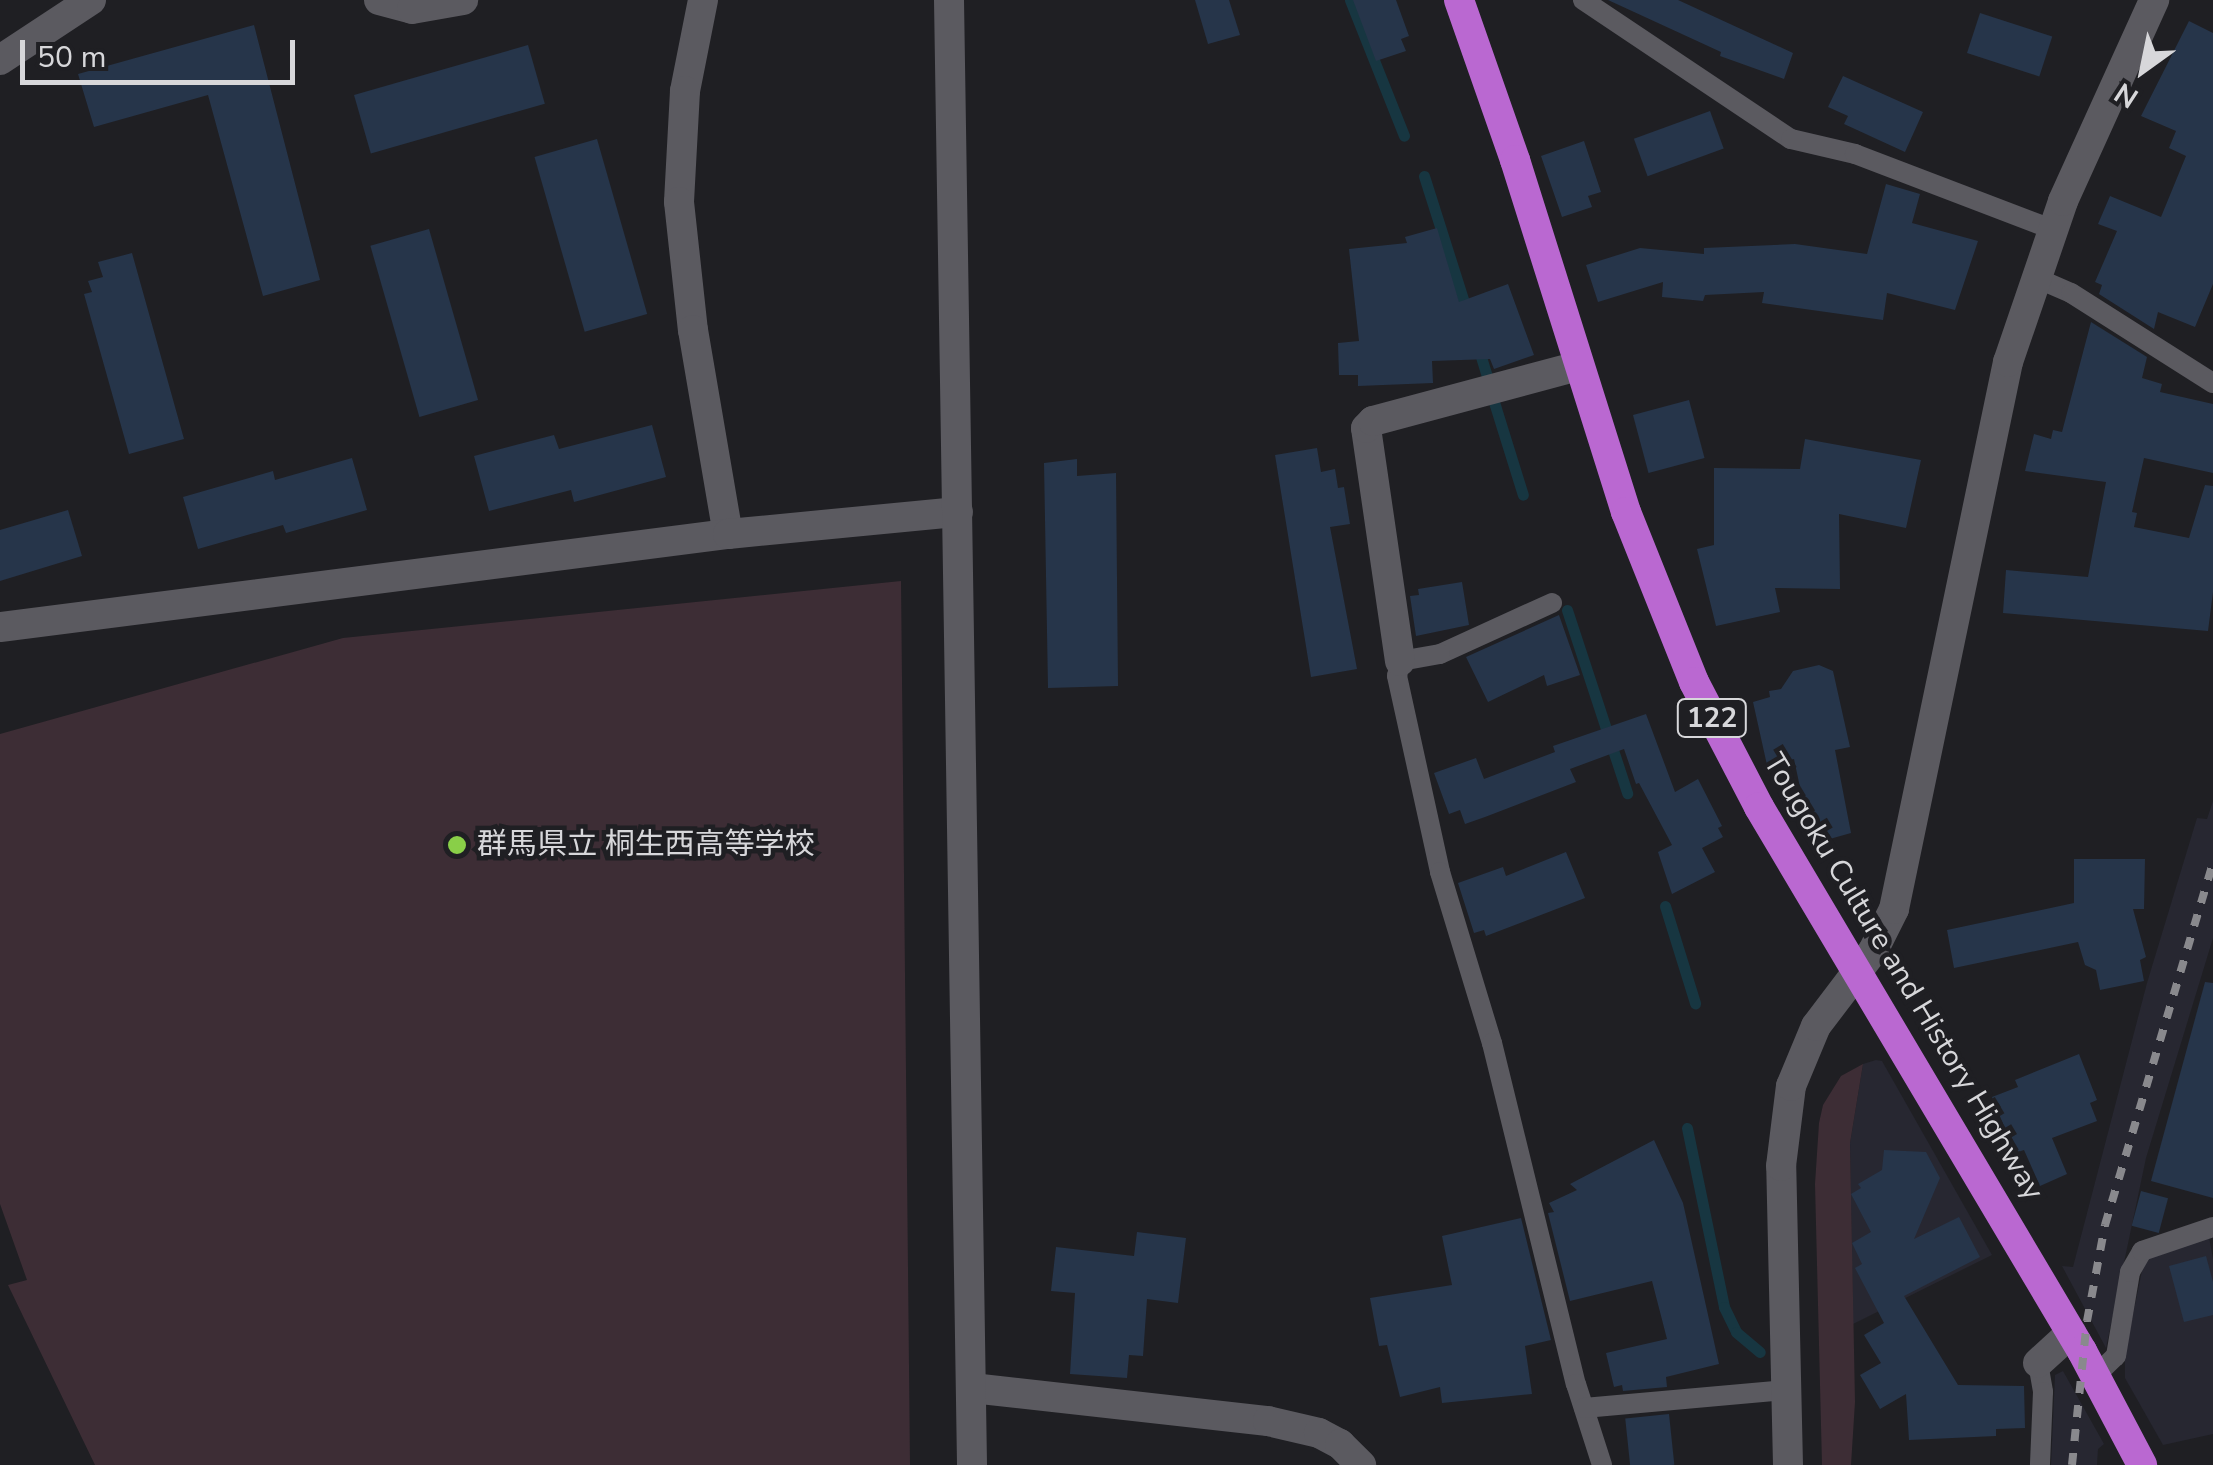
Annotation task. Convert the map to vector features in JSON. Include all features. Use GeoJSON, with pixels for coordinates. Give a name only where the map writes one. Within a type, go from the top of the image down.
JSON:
{"type":"FeatureCollection","features":[{"type":"Feature","properties":{"kind":"highway","name":"Tougoku Culture and History Highway"},"geometry":{"type":"LineString","coordinates":[[1459,0],[1515,160],[1642,558],[1694,682],[1759,807],[2071,1332],[2142,1465]]}},
{"type":"Feature","properties":{"kind":"street"},"geometry":{"type":"LineString","coordinates":[[0,60],[91,0]]}},
{"type":"Feature","properties":{"kind":"street"},"geometry":{"type":"LineString","coordinates":[[379,0],[412,9],[463,0]]}},
{"type":"Feature","properties":{"kind":"street"},"geometry":{"type":"LineString","coordinates":[[702,0],[685,91],[679,202],[693,330],[728,534]]}},
{"type":"Feature","properties":{"kind":"street"},"geometry":{"type":"LineString","coordinates":[[949,0],[972,1465]]}},
{"type":"Feature","properties":{"kind":"street"},"geometry":{"type":"LineString","coordinates":[[1788,1465],[1781,1166],[1791,1086],[1816,1026],[1858,970],[1894,909],[1995,416],[2034,277],[2051,229],[2154,0]]}},
{"type":"Feature","properties":{"kind":"street"},"geometry":{"type":"LineString","coordinates":[[1400,660],[1366,428],[1373,421],[1578,366]]}},
{"type":"Feature","properties":{"kind":"street"},"geometry":{"type":"LineString","coordinates":[[0,627],[728,534],[958,512]]}},
{"type":"Feature","properties":{"kind":"street"},"geometry":{"type":"LineString","coordinates":[[2038,1364],[2071,1332]]}},
{"type":"Feature","properties":{"kind":"street"},"geometry":{"type":"LineString","coordinates":[[972,1388],[1268,1421],[1319,1433],[1340,1444],[1361,1465]]}},
{"type":"Feature","properties":{"kind":"lane"},"geometry":{"type":"LineString","coordinates":[[1583,0],[1791,139],[1856,154],[2051,229]]}},
{"type":"Feature","properties":{"kind":"lane"},"geometry":{"type":"LineString","coordinates":[[2034,277],[2071,294],[2213,382]]}},
{"type":"Feature","properties":{"kind":"lane"},"geometry":{"type":"LineString","coordinates":[[1552,603],[1440,654],[1416,662],[1400,660],[1397,676],[1424,807],[1469,978],[1492,1042],[1584,1408],[1602,1465]]}},
{"type":"Feature","properties":{"kind":"lane"},"geometry":{"type":"LineString","coordinates":[[2094,1376],[2116,1356],[2130,1272],[2142,1251],[2213,1227]]}},
{"type":"Feature","properties":{"kind":"lane"},"geometry":{"type":"LineString","coordinates":[[2038,1364],[2043,1392],[2040,1465]]}},
{"type":"Feature","properties":{"kind":"lane"},"geometry":{"type":"LineString","coordinates":[[1584,1408],[1786,1390]]}},
{"type":"Feature","properties":{"kind":"shaded area","name":"群馬県立 桐生西高等学校"},"geometry":{"type":"Polygon","coordinates":[[[901,581],[910,1465],[95,1465],[8,1285],[27,1280],[0,1204],[0,734],[343,638],[901,581]]]}},
{"type":"Feature","properties":{"kind":"shaded area"},"geometry":{"type":"Polygon","coordinates":[[[2213,801],[2213,938],[2146,1158],[2106,1348],[2062,1266],[2073,1267],[2147,983],[2197,818],[2207,819],[2213,801]]]}},
{"type":"Feature","properties":{"kind":"shaded area"},"geometry":{"type":"Polygon","coordinates":[[[1882,1061],[1992,1255],[1853,1324],[1850,1143],[1863,1064],[1882,1061]]]}},
{"type":"Feature","properties":{"kind":"shaded area"},"geometry":{"type":"Polygon","coordinates":[[[1863,1064],[1850,1143],[1855,1402],[1851,1465],[1822,1465],[1815,1184],[1819,1123],[1823,1105],[1841,1076],[1863,1064]]]}},
{"type":"Feature","properties":{"kind":"shaded area"},"geometry":{"type":"Polygon","coordinates":[[[2209,1237],[2213,1259],[2213,1434],[2163,1445],[2125,1378],[2125,1353],[2144,1261],[2150,1254],[2209,1237]]]}},
{"type":"Feature","properties":{"kind":"shaded area"},"geometry":{"type":"Polygon","coordinates":[[[2063,1371],[2104,1444],[2098,1449],[2097,1465],[2051,1465],[2055,1375],[2063,1371]]]}},
{"type":"Feature","properties":{"kind":"building"},"geometry":{"type":"Polygon","coordinates":[[[1195,0],[1229,0],[1240,35],[1208,44],[1195,0]]]}},
{"type":"Feature","properties":{"kind":"building"},"geometry":{"type":"Polygon","coordinates":[[[1353,0],[1396,0],[1409,36],[1401,39],[1406,51],[1376,61],[1353,0]]]}},
{"type":"Feature","properties":{"kind":"building"},"geometry":{"type":"Polygon","coordinates":[[[1608,0],[1678,0],[1793,53],[1784,79],[1720,56],[1721,52],[1608,0]]]}},
{"type":"Feature","properties":{"kind":"building"},"geometry":{"type":"Polygon","coordinates":[[[1980,13],[2052,36],[2039,76],[1967,53],[1980,13]]]}},
{"type":"Feature","properties":{"kind":"building"},"geometry":{"type":"Polygon","coordinates":[[[2189,21],[2213,33],[2213,284],[2195,327],[2158,312],[2154,329],[2099,294],[2102,285],[2095,282],[2117,231],[2098,224],[2110,196],[2161,217],[2186,156],[2169,148],[2176,131],[2141,116],[2189,21]]]}},
{"type":"Feature","properties":{"kind":"building"},"geometry":{"type":"Polygon","coordinates":[[[254,25],[320,280],[263,296],[208,95],[94,127],[78,74],[254,25]]]}},
{"type":"Feature","properties":{"kind":"building"},"geometry":{"type":"Polygon","coordinates":[[[528,45],[545,104],[371,154],[354,95],[528,45]]]}},
{"type":"Feature","properties":{"kind":"building"},"geometry":{"type":"Polygon","coordinates":[[[1843,76],[1923,112],[1905,152],[1844,124],[1848,116],[1828,107],[1843,76]]]}},
{"type":"Feature","properties":{"kind":"building"},"geometry":{"type":"Polygon","coordinates":[[[1710,111],[1724,149],[1648,176],[1634,139],[1710,111]]]}},
{"type":"Feature","properties":{"kind":"building"},"geometry":{"type":"Polygon","coordinates":[[[597,139],[647,314],[585,332],[535,157],[597,139]]]}},
{"type":"Feature","properties":{"kind":"building"},"geometry":{"type":"Polygon","coordinates":[[[1584,141],[1601,192],[1588,196],[1592,207],[1562,217],[1541,156],[1584,141]]]}},
{"type":"Feature","properties":{"kind":"building"},"geometry":{"type":"Polygon","coordinates":[[[1886,184],[1920,194],[1912,223],[1978,241],[1955,310],[1887,293],[1883,320],[1762,303],[1764,292],[1705,295],[1703,301],[1662,297],[1663,282],[1598,302],[1586,265],[1640,248],[1704,254],[1704,248],[1795,244],[1867,254],[1886,184]]]}},
{"type":"Feature","properties":{"kind":"building"},"geometry":{"type":"Polygon","coordinates":[[[1437,228],[1459,302],[1508,284],[1534,355],[1494,369],[1490,359],[1432,361],[1433,383],[1358,386],[1358,375],[1339,375],[1338,343],[1359,341],[1349,249],[1407,243],[1405,237],[1437,228]]]}},
{"type":"Feature","properties":{"kind":"building"},"geometry":{"type":"Polygon","coordinates":[[[429,229],[478,400],[419,417],[370,246],[429,229]]]}},
{"type":"Feature","properties":{"kind":"building"},"geometry":{"type":"Polygon","coordinates":[[[132,253],[184,439],[129,454],[84,294],[92,292],[88,281],[103,277],[98,262],[132,253]]]}},
{"type":"Feature","properties":{"kind":"building"},"geometry":{"type":"Polygon","coordinates":[[[2091,322],[2147,357],[2142,378],[2162,384],[2160,392],[2213,404],[2213,473],[2144,458],[2132,512],[2137,513],[2134,527],[2189,538],[2205,485],[2213,486],[2213,592],[2208,631],[2003,613],[2006,570],[2088,577],[2106,482],[2025,471],[2034,434],[2051,439],[2053,430],[2062,432],[2091,322]]]}},
{"type":"Feature","properties":{"kind":"building"},"geometry":{"type":"Polygon","coordinates":[[[1689,400],[1705,458],[1649,473],[1633,415],[1689,400]]]}},
{"type":"Feature","properties":{"kind":"building"},"geometry":{"type":"Polygon","coordinates":[[[652,425],[666,477],[574,502],[571,490],[489,511],[474,456],[554,435],[559,449],[652,425]]]}},
{"type":"Feature","properties":{"kind":"building"},"geometry":{"type":"Polygon","coordinates":[[[1805,439],[1921,460],[1906,528],[1839,514],[1840,589],[1775,588],[1780,612],[1716,626],[1697,549],[1714,545],[1714,468],[1800,469],[1805,439]]]}},
{"type":"Feature","properties":{"kind":"building"},"geometry":{"type":"Polygon","coordinates":[[[1317,448],[1321,472],[1335,469],[1338,488],[1344,487],[1350,524],[1330,527],[1357,669],[1311,677],[1275,455],[1317,448]]]}},
{"type":"Feature","properties":{"kind":"building"},"geometry":{"type":"Polygon","coordinates":[[[352,458],[367,510],[286,533],[283,525],[198,549],[183,497],[273,471],[275,480],[352,458]]]}},
{"type":"Feature","properties":{"kind":"building"},"geometry":{"type":"Polygon","coordinates":[[[1077,459],[1077,476],[1116,473],[1118,686],[1048,688],[1044,463],[1077,459]]]}},
{"type":"Feature","properties":{"kind":"building"},"geometry":{"type":"Polygon","coordinates":[[[68,510],[82,556],[0,581],[0,530],[68,510]]]}},
{"type":"Feature","properties":{"kind":"building"},"geometry":{"type":"Polygon","coordinates":[[[1462,582],[1469,625],[1416,636],[1410,596],[1419,595],[1418,589],[1462,582]]]}},
{"type":"Feature","properties":{"kind":"building"},"geometry":{"type":"Polygon","coordinates":[[[1559,615],[1580,675],[1547,686],[1544,675],[1488,702],[1466,657],[1559,615]]]}},
{"type":"Feature","properties":{"kind":"building"},"geometry":{"type":"Polygon","coordinates":[[[1819,665],[1833,671],[1850,747],[1835,750],[1851,833],[1812,844],[1794,759],[1767,765],[1753,702],[1770,697],[1769,691],[1781,689],[1793,671],[1819,665]]]}},
{"type":"Feature","properties":{"kind":"building"},"geometry":{"type":"Polygon","coordinates":[[[1646,714],[1675,792],[1698,779],[1722,826],[1718,828],[1723,837],[1702,848],[1715,872],[1672,894],[1658,852],[1672,845],[1639,783],[1636,784],[1624,749],[1570,769],[1576,782],[1485,817],[1465,824],[1460,810],[1449,814],[1434,773],[1476,758],[1484,779],[1555,752],[1553,746],[1646,714]]]}},
{"type":"Feature","properties":{"kind":"building"},"geometry":{"type":"Polygon","coordinates":[[[1566,852],[1585,898],[1486,936],[1484,930],[1474,933],[1458,883],[1503,867],[1506,876],[1566,852]]]}},
{"type":"Feature","properties":{"kind":"building"},"geometry":{"type":"Polygon","coordinates":[[[2074,859],[2145,859],[2144,909],[2133,909],[2146,957],[2140,960],[2144,981],[2100,990],[2096,970],[2085,965],[2078,942],[1954,968],[1947,930],[2074,903],[2074,859]]]}},
{"type":"Feature","properties":{"kind":"building"},"geometry":{"type":"Polygon","coordinates":[[[2205,982],[2213,983],[2213,1198],[2151,1181],[2205,982]]]}},
{"type":"Feature","properties":{"kind":"building"},"geometry":{"type":"Polygon","coordinates":[[[2079,1054],[2097,1100],[2090,1103],[2097,1121],[2052,1138],[2067,1174],[2040,1186],[2024,1150],[2015,1153],[1992,1097],[2018,1087],[2015,1080],[2079,1054]]]}},
{"type":"Feature","properties":{"kind":"building"},"geometry":{"type":"Polygon","coordinates":[[[1654,1140],[1683,1203],[1719,1364],[1666,1377],[1667,1387],[1623,1391],[1622,1385],[1614,1387],[1606,1353],[1667,1339],[1652,1281],[1570,1301],[1548,1213],[1554,1212],[1549,1203],[1577,1190],[1570,1184],[1654,1140]]]}},
{"type":"Feature","properties":{"kind":"building"},"geometry":{"type":"Polygon","coordinates":[[[1884,1150],[1926,1152],[1940,1178],[1914,1239],[1959,1217],[1980,1257],[1904,1296],[1958,1385],[2024,1386],[2025,1428],[1996,1429],[1996,1436],[1909,1440],[1906,1394],[1880,1409],[1860,1375],[1881,1363],[1864,1335],[1884,1323],[1855,1268],[1862,1264],[1852,1243],[1871,1232],[1851,1194],[1861,1188],[1858,1184],[1882,1170],[1884,1150]]]}},
{"type":"Feature","properties":{"kind":"building"},"geometry":{"type":"Polygon","coordinates":[[[2141,1191],[2168,1198],[2159,1233],[2132,1226],[2141,1191]]]}},
{"type":"Feature","properties":{"kind":"building"},"geometry":{"type":"Polygon","coordinates":[[[1521,1218],[1551,1340],[1525,1346],[1532,1394],[1442,1403],[1440,1387],[1400,1397],[1387,1345],[1379,1346],[1370,1298],[1452,1285],[1442,1236],[1521,1218]]]}},
{"type":"Feature","properties":{"kind":"building"},"geometry":{"type":"Polygon","coordinates":[[[1137,1232],[1186,1238],[1178,1303],[1147,1299],[1143,1356],[1129,1355],[1127,1378],[1070,1374],[1075,1293],[1051,1291],[1056,1247],[1134,1256],[1137,1232]]]}},
{"type":"Feature","properties":{"kind":"building"},"geometry":{"type":"Polygon","coordinates":[[[2206,1256],[2213,1282],[2213,1315],[2184,1322],[2169,1266],[2206,1256]]]}},
{"type":"Feature","properties":{"kind":"building"},"geometry":{"type":"Polygon","coordinates":[[[1669,1414],[1674,1465],[1630,1465],[1625,1419],[1669,1414]]]}},
{"type":"Feature","properties":{"kind":"waterway"},"geometry":{"type":"LineString","coordinates":[[1350,0],[1404,136]]}},
{"type":"Feature","properties":{"kind":"waterway"},"geometry":{"type":"LineString","coordinates":[[1424,176],[1468,315]]}},
{"type":"Feature","properties":{"kind":"waterway"},"geometry":{"type":"LineString","coordinates":[[1478,347],[1487,376]]}},
{"type":"Feature","properties":{"kind":"waterway"},"geometry":{"type":"LineString","coordinates":[[1494,402],[1523,495]]}},
{"type":"Feature","properties":{"kind":"waterway"},"geometry":{"type":"LineString","coordinates":[[1567,610],[1627,793]]}},
{"type":"Feature","properties":{"kind":"waterway"},"geometry":{"type":"LineString","coordinates":[[1665,906],[1695,1003]]}},
{"type":"Feature","properties":{"kind":"waterway"},"geometry":{"type":"LineString","coordinates":[[1687,1128],[1724,1307],[1736,1332],[1760,1352]]}},
{"type":"Feature","properties":{"kind":"railway"},"geometry":{"type":"LineString","coordinates":[[2072,1465],[2087,1321],[2105,1225],[2213,862]]}},
{"type":"Feature","properties":{"kind":"place","name":"群馬県立 桐生西高等学校"},"geometry":{"type":"Point","coordinates":[457,845]}}]}
